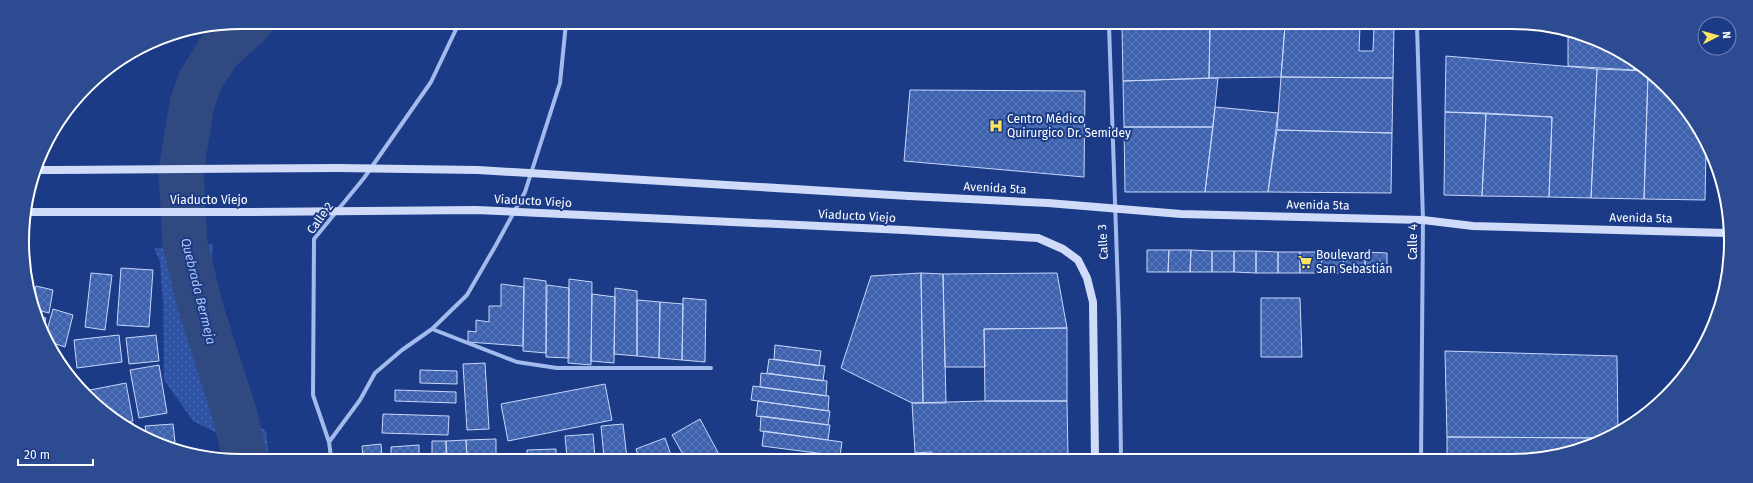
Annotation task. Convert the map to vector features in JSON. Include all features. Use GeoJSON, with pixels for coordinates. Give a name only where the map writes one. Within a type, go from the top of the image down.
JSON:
{"type":"FeatureCollection","features":[{"type":"Feature","properties":{"kind":"street","name":"Calle 2"},"geometry":{"type":"LineString","coordinates":[[331,454],[329,442],[313,395],[314,239],[364,178],[432,82],[456,29]]}},
{"type":"Feature","properties":{"kind":"street"},"geometry":{"type":"LineString","coordinates":[[329,442],[360,400],[375,374],[402,350],[432,329],[467,295],[525,192],[560,83],[565,29]]}},
{"type":"Feature","properties":{"kind":"street","name":"Calle 3"},"geometry":{"type":"LineString","coordinates":[[1109,29],[1121,454]]}},
{"type":"Feature","properties":{"kind":"street","name":"Calle 4"},"geometry":{"type":"LineString","coordinates":[[1417,29],[1423,220],[1421,454]]}},
{"type":"Feature","properties":{"kind":"street","name":"Viaducto Viejo"},"geometry":{"type":"LineString","coordinates":[[41,170],[338,168],[478,170],[909,196]]}},
{"type":"Feature","properties":{"kind":"street","name":"Avenida 5ta"},"geometry":{"type":"LineString","coordinates":[[909,196],[1048,203],[1181,214],[1423,220],[1473,226],[1724,233]]}},
{"type":"Feature","properties":{"kind":"street","name":"Viaducto Viejo"},"geometry":{"type":"LineString","coordinates":[[31,212],[476,210],[904,230],[1038,238]]}},
{"type":"Feature","properties":{"kind":"street","name":"Calle 3"},"geometry":{"type":"LineString","coordinates":[[1038,238],[1063,249],[1078,260],[1087,278],[1093,302],[1095,454]]}},
{"type":"Feature","properties":{"kind":"street"},"geometry":{"type":"LineString","coordinates":[[432,329],[517,362],[557,368],[711,368]]}},
{"type":"Feature","properties":{"kind":"shaded area"},"geometry":{"type":"Polygon","coordinates":[[[213,244],[210,285],[214,322],[233,361],[236,376],[251,393],[254,406],[254,421],[266,432],[269,454],[238,454],[221,435],[193,421],[164,380],[163,301],[160,262],[154,248],[213,244]]]}},
{"type":"Feature","properties":{"kind":"building"},"geometry":{"type":"Polygon","coordinates":[[[1122,29],[1210,29],[1209,78],[1123,81],[1122,29]]]}},
{"type":"Feature","properties":{"kind":"building"},"geometry":{"type":"Polygon","coordinates":[[[1210,29],[1285,29],[1281,77],[1209,78],[1210,29]]]}},
{"type":"Feature","properties":{"kind":"building"},"geometry":{"type":"Polygon","coordinates":[[[1285,29],[1360,29],[1359,51],[1373,51],[1374,29],[1394,29],[1393,78],[1281,77],[1285,29]]]}},
{"type":"Feature","properties":{"kind":"building"},"geometry":{"type":"Polygon","coordinates":[[[1568,37],[1593,45],[1618,57],[1634,68],[1634,70],[1568,66],[1568,37]]]}},
{"type":"Feature","properties":{"kind":"building"},"geometry":{"type":"Polygon","coordinates":[[[1446,56],[1597,69],[1591,198],[1549,197],[1552,117],[1445,112],[1446,56]]]}},
{"type":"Feature","properties":{"kind":"building"},"geometry":{"type":"Polygon","coordinates":[[[1597,69],[1638,71],[1648,79],[1644,199],[1591,198],[1597,69]]]}},
{"type":"Feature","properties":{"kind":"building"},"geometry":{"type":"Polygon","coordinates":[[[1281,77],[1393,78],[1392,133],[1277,130],[1281,77]]]}},
{"type":"Feature","properties":{"kind":"building"},"geometry":{"type":"Polygon","coordinates":[[[1218,78],[1213,127],[1124,127],[1123,81],[1218,78]]]}},
{"type":"Feature","properties":{"kind":"building"},"geometry":{"type":"Polygon","coordinates":[[[1648,79],[1662,91],[1680,112],[1696,135],[1706,156],[1705,200],[1644,199],[1648,79]]]}},
{"type":"Feature","properties":{"kind":"building","name":"Centro Médico Quirurgico Dr. Semidey"},"geometry":{"type":"Polygon","coordinates":[[[910,90],[1085,91],[1084,177],[904,161],[910,90]]]}},
{"type":"Feature","properties":{"kind":"building"},"geometry":{"type":"Polygon","coordinates":[[[1215,107],[1278,113],[1268,192],[1205,192],[1215,107]]]}},
{"type":"Feature","properties":{"kind":"building"},"geometry":{"type":"Polygon","coordinates":[[[1445,112],[1486,113],[1482,196],[1444,195],[1445,112]]]}},
{"type":"Feature","properties":{"kind":"building"},"geometry":{"type":"Polygon","coordinates":[[[1486,113],[1552,117],[1549,197],[1482,196],[1486,113]]]}},
{"type":"Feature","properties":{"kind":"building"},"geometry":{"type":"Polygon","coordinates":[[[1124,127],[1213,127],[1205,192],[1125,192],[1124,127]]]}},
{"type":"Feature","properties":{"kind":"building"},"geometry":{"type":"Polygon","coordinates":[[[1277,130],[1392,133],[1391,193],[1268,192],[1277,130]]]}},
{"type":"Feature","properties":{"kind":"building"},"geometry":{"type":"Polygon","coordinates":[[[1147,250],[1169,250],[1168,272],[1147,272],[1147,250]]]}},
{"type":"Feature","properties":{"kind":"building"},"geometry":{"type":"Polygon","coordinates":[[[1169,250],[1191,250],[1190,272],[1168,272],[1169,250]]]}},
{"type":"Feature","properties":{"kind":"building"},"geometry":{"type":"Polygon","coordinates":[[[1191,250],[1212,251],[1212,272],[1190,272],[1191,250]]]}},
{"type":"Feature","properties":{"kind":"building"},"geometry":{"type":"Polygon","coordinates":[[[1212,251],[1234,251],[1234,272],[1212,272],[1212,251]]]}},
{"type":"Feature","properties":{"kind":"building"},"geometry":{"type":"Polygon","coordinates":[[[1234,251],[1256,251],[1256,273],[1234,272],[1234,251]]]}},
{"type":"Feature","properties":{"kind":"building"},"geometry":{"type":"Polygon","coordinates":[[[1256,251],[1278,252],[1278,273],[1256,273],[1256,251]]]}},
{"type":"Feature","properties":{"kind":"building"},"geometry":{"type":"Polygon","coordinates":[[[1278,252],[1300,252],[1300,273],[1278,273],[1278,252]]]}},
{"type":"Feature","properties":{"kind":"building"},"geometry":{"type":"Polygon","coordinates":[[[1300,252],[1322,252],[1321,273],[1300,273],[1300,252]]]}},
{"type":"Feature","properties":{"kind":"building"},"geometry":{"type":"Polygon","coordinates":[[[1322,252],[1344,252],[1343,273],[1321,273],[1322,252]]]}},
{"type":"Feature","properties":{"kind":"building"},"geometry":{"type":"Polygon","coordinates":[[[1344,252],[1365,252],[1365,273],[1343,273],[1344,252]]]}},
{"type":"Feature","properties":{"kind":"building"},"geometry":{"type":"Polygon","coordinates":[[[1365,252],[1387,253],[1387,274],[1365,273],[1365,252]]]}},
{"type":"Feature","properties":{"kind":"building"},"geometry":{"type":"Polygon","coordinates":[[[121,268],[153,270],[149,327],[117,325],[121,268]]]}},
{"type":"Feature","properties":{"kind":"building"},"geometry":{"type":"Polygon","coordinates":[[[91,273],[112,275],[105,330],[85,327],[91,273]]]}},
{"type":"Feature","properties":{"kind":"building"},"geometry":{"type":"Polygon","coordinates":[[[921,273],[943,274],[946,403],[923,403],[921,273]]]}},
{"type":"Feature","properties":{"kind":"building"},"geometry":{"type":"Polygon","coordinates":[[[921,273],[923,403],[912,403],[841,368],[871,276],[921,273]]]}},
{"type":"Feature","properties":{"kind":"building"},"geometry":{"type":"Polygon","coordinates":[[[1057,273],[1067,328],[984,329],[985,367],[945,367],[943,274],[1057,273]]]}},
{"type":"Feature","properties":{"kind":"building"},"geometry":{"type":"Polygon","coordinates":[[[524,278],[546,281],[546,353],[523,351],[524,278]]]}},
{"type":"Feature","properties":{"kind":"building"},"geometry":{"type":"Polygon","coordinates":[[[569,279],[592,282],[591,365],[568,363],[569,279]]]}},
{"type":"Feature","properties":{"kind":"building"},"geometry":{"type":"Polygon","coordinates":[[[501,284],[524,287],[523,346],[468,342],[468,331],[476,332],[476,320],[489,322],[489,306],[501,306],[501,284]]]}},
{"type":"Feature","properties":{"kind":"building"},"geometry":{"type":"Polygon","coordinates":[[[547,285],[569,288],[569,358],[546,357],[547,285]]]}},
{"type":"Feature","properties":{"kind":"building"},"geometry":{"type":"Polygon","coordinates":[[[36,286],[53,290],[49,313],[40,311],[35,291],[36,286]]]}},
{"type":"Feature","properties":{"kind":"building"},"geometry":{"type":"Polygon","coordinates":[[[615,288],[637,291],[637,356],[614,354],[615,288]]]}},
{"type":"Feature","properties":{"kind":"building"},"geometry":{"type":"Polygon","coordinates":[[[592,294],[615,297],[614,363],[591,361],[592,294]]]}},
{"type":"Feature","properties":{"kind":"building"},"geometry":{"type":"Polygon","coordinates":[[[683,298],[706,300],[705,362],[682,360],[683,298]]]}},
{"type":"Feature","properties":{"kind":"building"},"geometry":{"type":"Polygon","coordinates":[[[1261,298],[1300,298],[1302,357],[1261,357],[1261,298]]]}},
{"type":"Feature","properties":{"kind":"building"},"geometry":{"type":"Polygon","coordinates":[[[637,300],[660,302],[659,358],[637,356],[637,300]]]}},
{"type":"Feature","properties":{"kind":"building"},"geometry":{"type":"Polygon","coordinates":[[[660,302],[683,304],[682,360],[659,358],[660,302]]]}},
{"type":"Feature","properties":{"kind":"building"},"geometry":{"type":"Polygon","coordinates":[[[53,309],[73,315],[65,347],[55,344],[48,328],[53,309]]]}},
{"type":"Feature","properties":{"kind":"building"},"geometry":{"type":"Polygon","coordinates":[[[1067,328],[1067,401],[985,401],[984,329],[1067,328]]]}},
{"type":"Feature","properties":{"kind":"building"},"geometry":{"type":"Polygon","coordinates":[[[119,335],[122,362],[77,368],[74,340],[119,335]]]}},
{"type":"Feature","properties":{"kind":"building"},"geometry":{"type":"Polygon","coordinates":[[[156,335],[159,361],[129,364],[126,338],[156,335]]]}},
{"type":"Feature","properties":{"kind":"building"},"geometry":{"type":"Polygon","coordinates":[[[775,345],[821,351],[819,366],[774,359],[775,345]]]}},
{"type":"Feature","properties":{"kind":"building"},"geometry":{"type":"Polygon","coordinates":[[[1445,351],[1617,356],[1618,426],[1593,438],[1447,437],[1445,351]]]}},
{"type":"Feature","properties":{"kind":"building"},"geometry":{"type":"Polygon","coordinates":[[[769,359],[825,366],[823,381],[767,373],[769,359]]]}},
{"type":"Feature","properties":{"kind":"building"},"geometry":{"type":"Polygon","coordinates":[[[485,363],[489,429],[467,430],[463,364],[485,363]]]}},
{"type":"Feature","properties":{"kind":"building"},"geometry":{"type":"Polygon","coordinates":[[[159,365],[167,413],[139,418],[130,370],[159,365]]]}},
{"type":"Feature","properties":{"kind":"building"},"geometry":{"type":"Polygon","coordinates":[[[420,370],[457,371],[457,384],[420,383],[420,370]]]}},
{"type":"Feature","properties":{"kind":"building"},"geometry":{"type":"Polygon","coordinates":[[[761,373],[827,381],[826,396],[760,387],[761,373]]]}},
{"type":"Feature","properties":{"kind":"building"},"geometry":{"type":"Polygon","coordinates":[[[126,383],[133,421],[129,422],[123,418],[89,390],[126,383]]]}},
{"type":"Feature","properties":{"kind":"building"},"geometry":{"type":"Polygon","coordinates":[[[605,384],[612,420],[508,441],[501,404],[605,384]]]}},
{"type":"Feature","properties":{"kind":"building"},"geometry":{"type":"Polygon","coordinates":[[[753,386],[829,396],[828,411],[751,400],[753,386]]]}},
{"type":"Feature","properties":{"kind":"building"},"geometry":{"type":"Polygon","coordinates":[[[395,390],[456,392],[456,403],[395,401],[395,390]]]}},
{"type":"Feature","properties":{"kind":"building"},"geometry":{"type":"Polygon","coordinates":[[[758,401],[830,411],[828,425],[756,416],[758,401]]]}},
{"type":"Feature","properties":{"kind":"building"},"geometry":{"type":"Polygon","coordinates":[[[1067,401],[1068,454],[915,453],[912,403],[1067,401]]]}},
{"type":"Feature","properties":{"kind":"building"},"geometry":{"type":"Polygon","coordinates":[[[383,414],[449,416],[448,435],[382,433],[383,414]]]}},
{"type":"Feature","properties":{"kind":"building"},"geometry":{"type":"Polygon","coordinates":[[[761,416],[830,425],[828,440],[760,431],[761,416]]]}},
{"type":"Feature","properties":{"kind":"building"},"geometry":{"type":"Polygon","coordinates":[[[700,419],[719,454],[683,454],[672,435],[700,419]]]}},
{"type":"Feature","properties":{"kind":"building"},"geometry":{"type":"Polygon","coordinates":[[[173,424],[175,442],[172,443],[146,431],[145,426],[173,424]]]}},
{"type":"Feature","properties":{"kind":"building"},"geometry":{"type":"Polygon","coordinates":[[[623,424],[627,454],[604,454],[601,426],[623,424]]]}},
{"type":"Feature","properties":{"kind":"building"},"geometry":{"type":"Polygon","coordinates":[[[764,431],[842,442],[840,454],[824,454],[762,446],[764,431]]]}},
{"type":"Feature","properties":{"kind":"building"},"geometry":{"type":"Polygon","coordinates":[[[593,434],[595,454],[567,454],[565,436],[593,434]]]}},
{"type":"Feature","properties":{"kind":"building"},"geometry":{"type":"Polygon","coordinates":[[[1447,437],[1593,438],[1566,447],[1525,454],[1447,454],[1447,437]]]}},
{"type":"Feature","properties":{"kind":"building"},"geometry":{"type":"Polygon","coordinates":[[[665,438],[671,454],[638,454],[636,449],[665,438]]]}},
{"type":"Feature","properties":{"kind":"building"},"geometry":{"type":"Polygon","coordinates":[[[496,439],[496,454],[467,454],[466,440],[496,439]]]}},
{"type":"Feature","properties":{"kind":"building"},"geometry":{"type":"Polygon","coordinates":[[[466,440],[467,454],[447,454],[446,441],[466,440]]]}},
{"type":"Feature","properties":{"kind":"building"},"geometry":{"type":"Polygon","coordinates":[[[432,441],[446,441],[446,454],[432,454],[432,441]]]}},
{"type":"Feature","properties":{"kind":"building"},"geometry":{"type":"Polygon","coordinates":[[[381,444],[382,454],[363,454],[362,446],[381,444]]]}},
{"type":"Feature","properties":{"kind":"building"},"geometry":{"type":"Polygon","coordinates":[[[419,445],[419,454],[391,454],[391,447],[419,445]]]}},
{"type":"Feature","properties":{"kind":"building"},"geometry":{"type":"Polygon","coordinates":[[[556,449],[556,454],[527,454],[527,450],[556,449]]]}},
{"type":"Feature","properties":{"kind":"waterway","name":"Quebrada Bermeja"},"geometry":{"type":"LineString","coordinates":[[243,29],[218,52],[200,81],[192,104],[181,171],[185,244],[201,309],[234,412],[244,454]]}},
{"type":"Feature","properties":{"kind":"place","name":"Centro Médico Quirurgico Dr. Semidey"},"geometry":{"type":"Point","coordinates":[996,126]}},
{"type":"Feature","properties":{"kind":"place","name":"Boulevard San Sebastián"},"geometry":{"type":"Point","coordinates":[1305,262]}}]}
